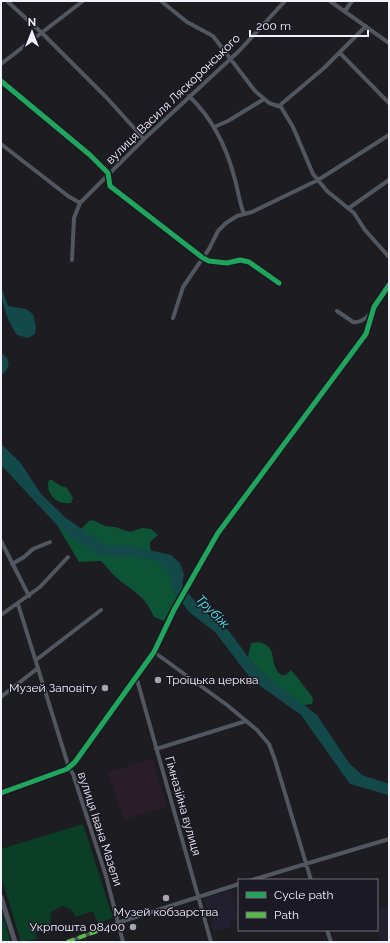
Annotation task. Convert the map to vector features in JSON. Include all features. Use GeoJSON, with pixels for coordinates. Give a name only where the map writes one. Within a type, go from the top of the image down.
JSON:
{"type":"FeatureCollection","features":[{"type":"Feature","properties":{"kind":"street"},"geometry":{"type":"LineString","coordinates":[[7,1],[42,33],[113,105],[144,139]]}},
{"type":"Feature","properties":{"kind":"street"},"geometry":{"type":"LineString","coordinates":[[1,64],[83,1]]}},
{"type":"Feature","properties":{"kind":"street"},"geometry":{"type":"LineString","coordinates":[[161,1],[187,22],[210,33],[230,57],[244,79],[264,99],[279,106],[293,127],[312,172],[327,191],[349,208],[389,257]]}},
{"type":"Feature","properties":{"kind":"street","name":"вулиця Василя Ляскоронського"},"geometry":{"type":"LineString","coordinates":[[72,260],[74,218],[80,203],[108,173],[230,57],[239,51],[285,1]]}},
{"type":"Feature","properties":{"kind":"street"},"geometry":{"type":"LineString","coordinates":[[330,1],[389,43]]}},
{"type":"Feature","properties":{"kind":"street"},"geometry":{"type":"LineString","coordinates":[[346,11],[352,1]]}},
{"type":"Feature","properties":{"kind":"street"},"geometry":{"type":"LineString","coordinates":[[279,106],[340,53],[366,26]]}},
{"type":"Feature","properties":{"kind":"street"},"geometry":{"type":"LineString","coordinates":[[340,53],[389,103]]}},
{"type":"Feature","properties":{"kind":"street"},"geometry":{"type":"LineString","coordinates":[[1,81],[90,155],[108,173],[110,186],[203,258],[209,261],[227,263],[240,260],[249,262],[279,283]]}},
{"type":"Feature","properties":{"kind":"street"},"geometry":{"type":"LineString","coordinates":[[189,96],[202,109],[214,127],[233,173],[239,202],[244,214]]}},
{"type":"Feature","properties":{"kind":"street"},"geometry":{"type":"LineString","coordinates":[[214,127],[228,121],[264,99]]}},
{"type":"Feature","properties":{"kind":"street"},"geometry":{"type":"LineString","coordinates":[[173,318],[184,287],[223,225],[233,218],[318,180],[389,135]]}},
{"type":"Feature","properties":{"kind":"street"},"geometry":{"type":"LineString","coordinates":[[1,144],[64,193],[80,203]]}},
{"type":"Feature","properties":{"kind":"street"},"geometry":{"type":"LineString","coordinates":[[349,208],[389,180]]}},
{"type":"Feature","properties":{"kind":"street"},"geometry":{"type":"LineString","coordinates":[[337,311],[353,322],[362,321],[368,316],[389,285]]}},
{"type":"Feature","properties":{"kind":"street"},"geometry":{"type":"LineString","coordinates":[[1,541],[29,596]]}},
{"type":"Feature","properties":{"kind":"street"},"geometry":{"type":"LineString","coordinates":[[12,564],[24,557],[33,549],[50,542]]}},
{"type":"Feature","properties":{"kind":"street"},"geometry":{"type":"LineString","coordinates":[[1,615],[29,596],[51,576],[68,557]]}},
{"type":"Feature","properties":{"kind":"street","name":"вулиця Івана Мазепи"},"geometry":{"type":"LineString","coordinates":[[18,604],[67,756],[69,768],[73,774],[106,876],[123,942]]}},
{"type":"Feature","properties":{"kind":"street"},"geometry":{"type":"LineString","coordinates":[[36,660],[101,610]]}},
{"type":"Feature","properties":{"kind":"street"},"geometry":{"type":"LineString","coordinates":[[1,793],[69,768],[75,762],[154,652],[174,610]]}},
{"type":"Feature","properties":{"kind":"street"},"geometry":{"type":"LineString","coordinates":[[154,652],[223,702],[261,735],[270,746],[312,879]]}},
{"type":"Feature","properties":{"kind":"street"},"geometry":{"type":"LineString","coordinates":[[1,697],[38,668]]}},
{"type":"Feature","properties":{"kind":"street","name":"Гімназійна вулиця"},"geometry":{"type":"LineString","coordinates":[[136,676],[211,942]]}},
{"type":"Feature","properties":{"kind":"street"},"geometry":{"type":"LineString","coordinates":[[156,749],[246,722]]}},
{"type":"Feature","properties":{"kind":"street"},"geometry":{"type":"LineString","coordinates":[[255,879],[389,839]]}},
{"type":"Feature","properties":{"kind":"street"},"geometry":{"type":"LineString","coordinates":[[118,923],[238,884]]}},
{"type":"Feature","properties":{"kind":"street"},"geometry":{"type":"LineString","coordinates":[[1,897],[15,942]]}},
{"type":"Feature","properties":{"kind":"street"},"geometry":{"type":"LineString","coordinates":[[67,942],[103,929]]}},
{"type":"Feature","properties":{"kind":"street"},"geometry":{"type":"LineString","coordinates":[[327,931],[331,942]]}},
{"type":"Feature","properties":{"kind":"shaded area"},"geometry":{"type":"Polygon","coordinates":[[[152,758],[167,806],[124,820],[108,772],[152,758]]]}},
{"type":"Feature","properties":{"kind":"shaded area"},"geometry":{"type":"Polygon","coordinates":[[[231,890],[238,915],[238,919],[231,921],[232,927],[214,932],[204,898],[231,890]]]}},
{"type":"Feature","properties":{"kind":"shaded area"},"geometry":{"type":"Polygon","coordinates":[[[389,906],[389,942],[381,942],[376,931],[378,931],[378,911],[389,906]]]}},
{"type":"Feature","properties":{"kind":"green space"},"geometry":{"type":"Polygon","coordinates":[[[50,479],[67,488],[73,498],[71,503],[61,502],[53,497],[48,488],[50,479]]]}},
{"type":"Feature","properties":{"kind":"green space"},"geometry":{"type":"Polygon","coordinates":[[[93,520],[105,526],[115,527],[130,532],[142,528],[151,529],[158,535],[150,542],[150,549],[156,560],[167,570],[178,597],[164,621],[154,617],[147,604],[134,591],[116,577],[101,561],[79,562],[57,525],[81,529],[89,521],[93,520]]]}},
{"type":"Feature","properties":{"kind":"green space"},"geometry":{"type":"Polygon","coordinates":[[[259,642],[269,648],[277,670],[281,675],[286,675],[291,670],[294,673],[313,698],[312,704],[303,705],[257,669],[248,657],[251,643],[259,642]]]}},
{"type":"Feature","properties":{"kind":"green space"},"geometry":{"type":"Polygon","coordinates":[[[83,824],[113,918],[98,923],[93,911],[76,917],[72,910],[62,906],[51,912],[50,927],[35,933],[37,939],[21,942],[1,876],[1,849],[83,824]]]}},
{"type":"Feature","properties":{"kind":"green space"},"geometry":{"type":"Polygon","coordinates":[[[2,913],[11,942],[1,942],[2,913]]]}},
{"type":"Feature","properties":{"kind":"water"},"geometry":{"type":"Polygon","coordinates":[[[1,286],[8,306],[26,309],[33,314],[36,327],[35,334],[28,338],[17,335],[5,311],[1,286]]]}},
{"type":"Feature","properties":{"kind":"water"},"geometry":{"type":"Polygon","coordinates":[[[1,353],[7,358],[8,367],[1,375],[1,353]]]}},
{"type":"Feature","properties":{"kind":"water"},"geometry":{"type":"Polygon","coordinates":[[[1,444],[20,462],[41,494],[66,518],[105,545],[132,546],[171,555],[180,563],[184,574],[182,584],[192,598],[213,619],[229,631],[257,669],[317,715],[349,763],[362,775],[389,784],[389,795],[350,784],[301,715],[251,679],[215,632],[189,612],[176,594],[166,569],[155,560],[136,557],[101,556],[69,536],[1,465],[1,444]]]}},
{"type":"Feature","properties":{"kind":"marked path"},"geometry":{"type":"LineString","coordinates":[[67,942],[103,929]]}},
{"type":"Feature","properties":{"kind":"cycle path"},"geometry":{"type":"LineString","coordinates":[[1,81],[90,155],[108,173],[110,186],[203,258],[209,261],[227,263],[240,260],[249,262],[279,283]]}},
{"type":"Feature","properties":{"kind":"cycle path"},"geometry":{"type":"LineString","coordinates":[[1,793],[67,769],[75,762],[154,652],[174,610],[218,533],[366,334],[374,307],[389,285]]}},
{"type":"Feature","properties":{"kind":"place","name":"Троїцька церква"},"geometry":{"type":"Point","coordinates":[158,680]}},
{"type":"Feature","properties":{"kind":"place","name":"Музей Заповіту"},"geometry":{"type":"Point","coordinates":[105,688]}},
{"type":"Feature","properties":{"kind":"place","name":"Музей кобзарства"},"geometry":{"type":"Point","coordinates":[166,898]}},
{"type":"Feature","properties":{"kind":"place","name":"Укрпошта 08400"},"geometry":{"type":"Point","coordinates":[133,927]}},
{"type":"Feature","properties":{"kind":"water label","name":"Трубіж"},"geometry":{"type":"Point","coordinates":[213,611]}}]}
